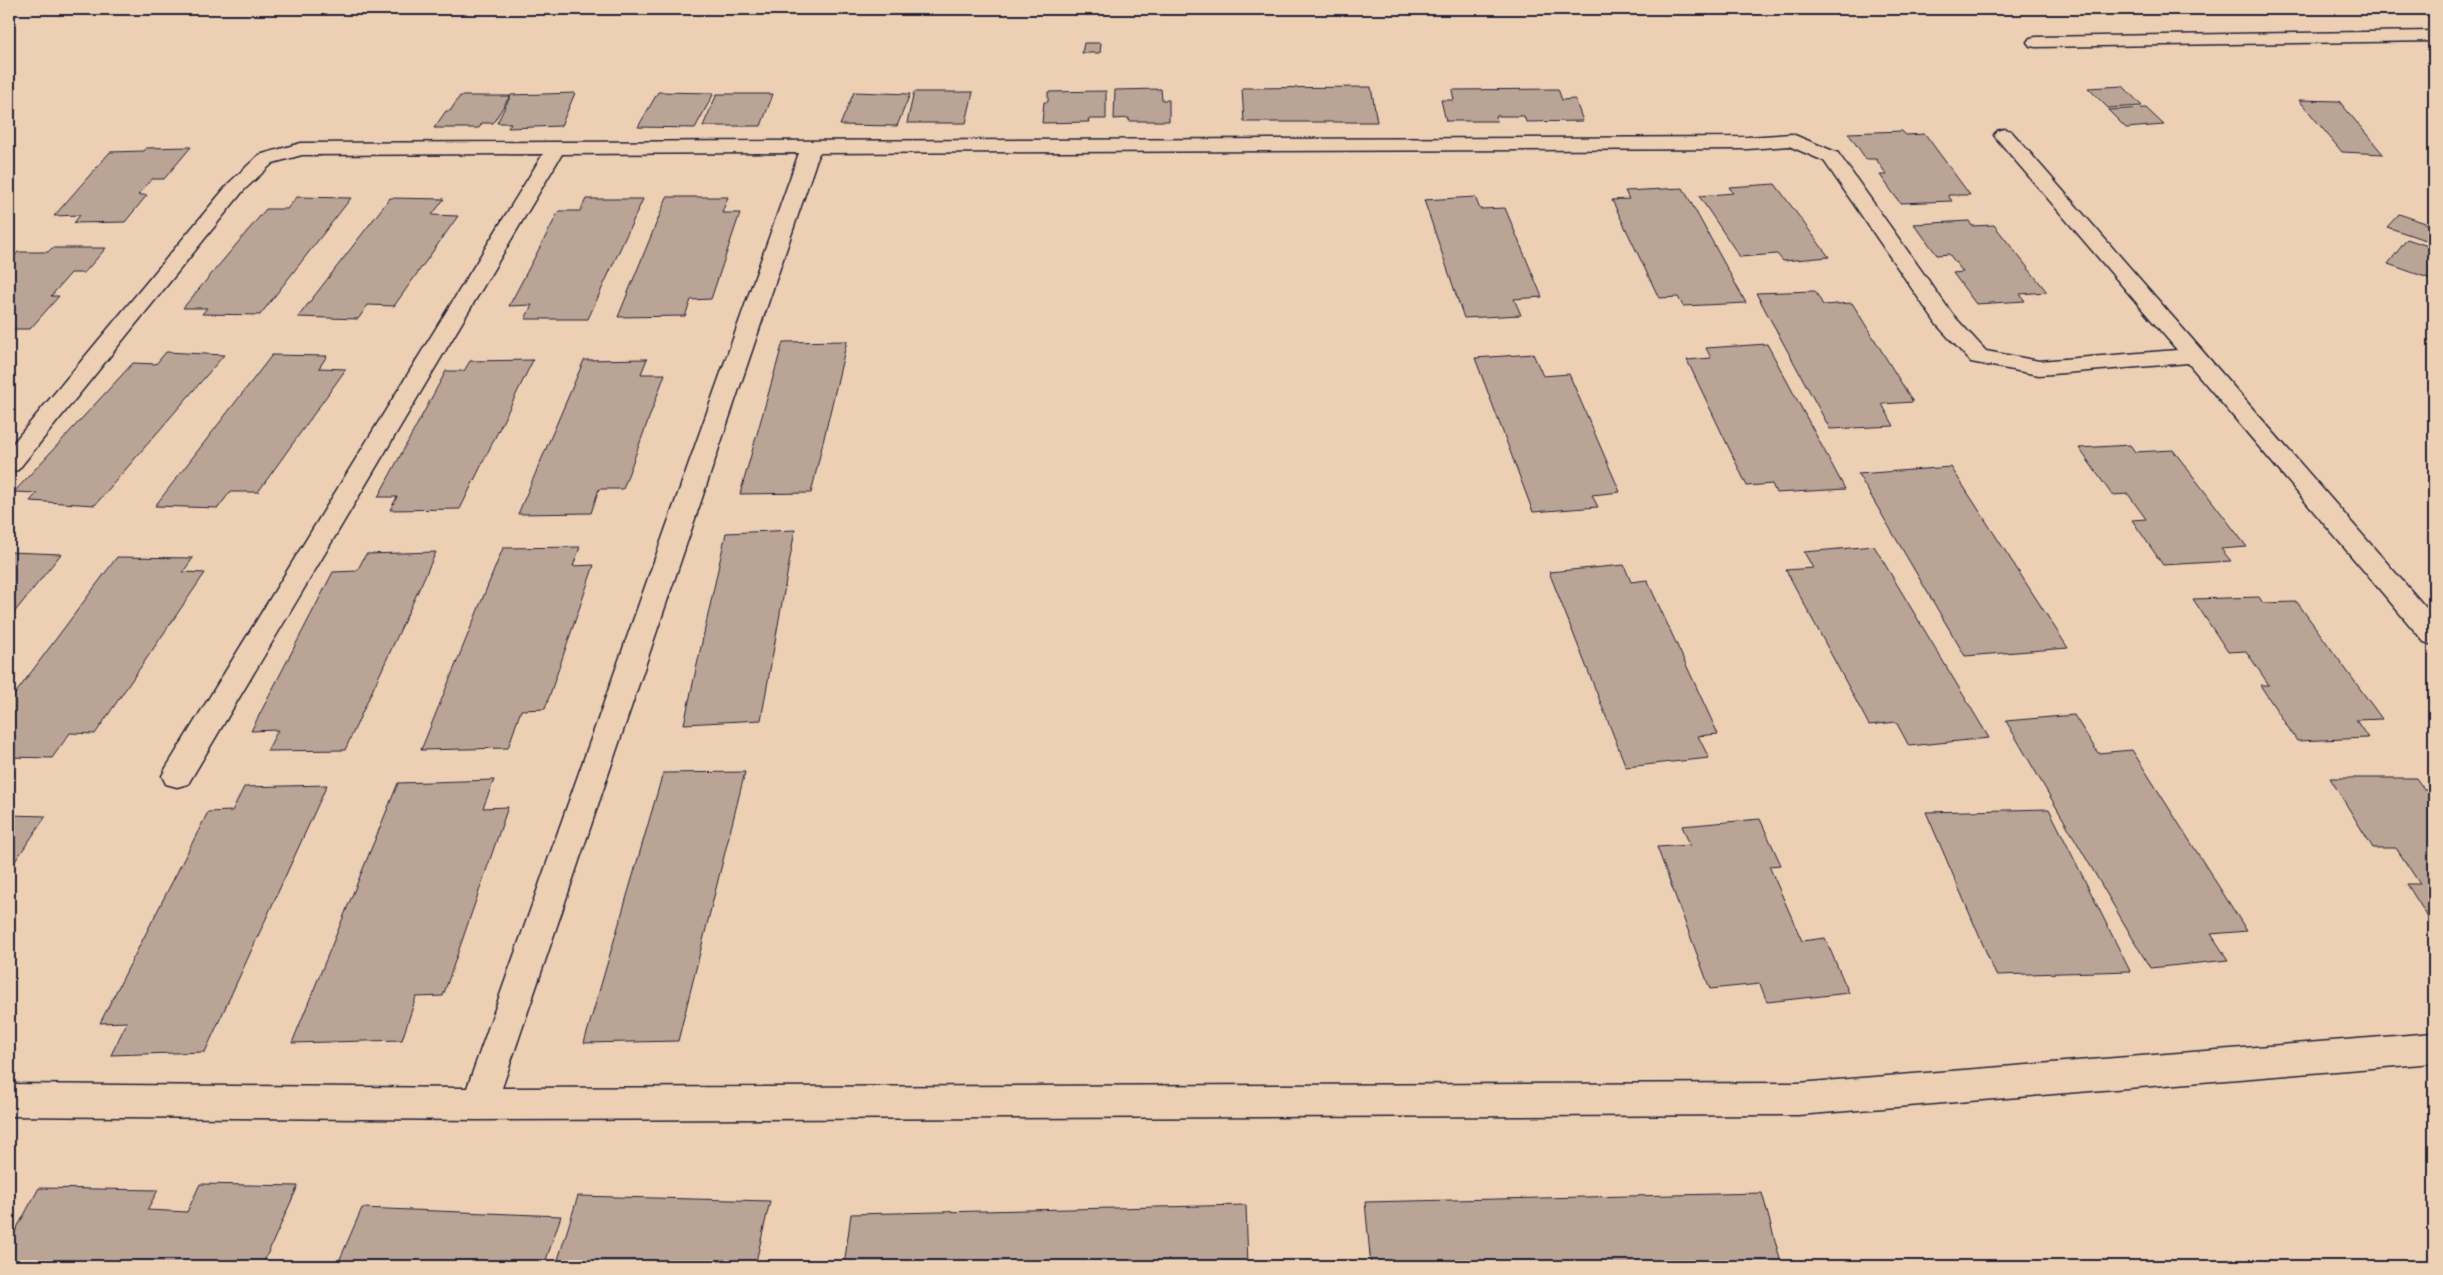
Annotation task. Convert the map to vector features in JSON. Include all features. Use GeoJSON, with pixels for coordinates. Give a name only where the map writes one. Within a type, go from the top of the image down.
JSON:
{"type":"FeatureCollection","features":[{"type":"Feature","properties":{"kind":"street"},"geometry":{"type":"LineString","coordinates":[[2036,42],[2434,36]]}},
{"type":"Feature","properties":{"kind":"street"},"geometry":{"type":"LineString","coordinates":[[2004,135],[2434,636]]}},
{"type":"Feature","properties":{"kind":"street"},"geometry":{"type":"LineString","coordinates":[[9,464],[237,186],[266,159],[301,149],[1747,143],[1792,140],[1831,157],[1945,320],[1979,357],[2040,368],[2194,356]]}},
{"type":"Feature","properties":{"kind":"street"},"geometry":{"type":"LineString","coordinates":[[479,1104],[811,146]]}},
{"type":"Feature","properties":{"kind":"street"},"geometry":{"type":"LineString","coordinates":[[177,776],[556,148]]}},
{"type":"Feature","properties":{"kind":"street"},"geometry":{"type":"LineString","coordinates":[[9,1100],[479,1104],[1798,1098],[2434,1048]]}},
{"type":"Feature","properties":{"kind":"building"},"geometry":{"type":"Polygon","coordinates":[[[1084,43],[1101,43],[1100,53],[1082,53],[1084,43]]]}},
{"type":"Feature","properties":{"kind":"building"},"geometry":{"type":"Polygon","coordinates":[[[2123,86],[2142,106],[2108,108],[2088,88],[2123,86]]]}},
{"type":"Feature","properties":{"kind":"building"},"geometry":{"type":"Polygon","coordinates":[[[1371,87],[1377,122],[1244,122],[1242,88],[1371,87]]]}},
{"type":"Feature","properties":{"kind":"building"},"geometry":{"type":"Polygon","coordinates":[[[1161,89],[1162,100],[1169,100],[1169,121],[1129,121],[1129,118],[1114,119],[1115,90],[1161,89]]]}},
{"type":"Feature","properties":{"kind":"building"},"geometry":{"type":"Polygon","coordinates":[[[1558,89],[1562,100],[1575,99],[1583,121],[1526,122],[1524,116],[1496,116],[1497,121],[1446,121],[1441,100],[1454,100],[1452,90],[1558,89]]]}},
{"type":"Feature","properties":{"kind":"building"},"geometry":{"type":"Polygon","coordinates":[[[1106,91],[1106,119],[1088,119],[1089,122],[1042,123],[1044,102],[1048,102],[1048,92],[1106,91]]]}},
{"type":"Feature","properties":{"kind":"building"},"geometry":{"type":"Polygon","coordinates":[[[658,92],[714,93],[695,128],[638,127],[658,92]]]}},
{"type":"Feature","properties":{"kind":"building"},"geometry":{"type":"Polygon","coordinates":[[[854,92],[910,94],[897,126],[840,125],[854,92]]]}},
{"type":"Feature","properties":{"kind":"building"},"geometry":{"type":"Polygon","coordinates":[[[914,92],[973,92],[966,123],[907,123],[914,92]]]}},
{"type":"Feature","properties":{"kind":"building"},"geometry":{"type":"Polygon","coordinates":[[[575,93],[561,126],[508,128],[511,123],[497,123],[511,95],[575,93]]]}},
{"type":"Feature","properties":{"kind":"building"},"geometry":{"type":"Polygon","coordinates":[[[717,94],[773,94],[761,126],[703,126],[717,94]]]}},
{"type":"Feature","properties":{"kind":"building"},"geometry":{"type":"Polygon","coordinates":[[[460,96],[510,96],[493,123],[482,123],[479,128],[434,128],[446,111],[450,111],[460,96]]]}},
{"type":"Feature","properties":{"kind":"building"},"geometry":{"type":"Polygon","coordinates":[[[2299,100],[2339,101],[2383,154],[2342,152],[2299,100]]]}},
{"type":"Feature","properties":{"kind":"building"},"geometry":{"type":"Polygon","coordinates":[[[2146,108],[2164,125],[2126,128],[2108,110],[2146,108]]]}},
{"type":"Feature","properties":{"kind":"building"},"geometry":{"type":"Polygon","coordinates":[[[1902,131],[1906,135],[1925,134],[1970,195],[1948,195],[1952,201],[1900,203],[1880,175],[1887,175],[1876,159],[1866,159],[1848,133],[1902,131]]]}},
{"type":"Feature","properties":{"kind":"building"},"geometry":{"type":"Polygon","coordinates":[[[191,147],[164,179],[152,179],[138,195],[147,195],[125,222],[74,223],[80,215],[54,216],[110,152],[144,151],[146,148],[191,147]]]}},
{"type":"Feature","properties":{"kind":"building"},"geometry":{"type":"Polygon","coordinates":[[[1775,184],[1829,257],[1783,261],[1777,254],[1740,257],[1699,196],[1733,193],[1729,187],[1775,184]]]}},
{"type":"Feature","properties":{"kind":"building"},"geometry":{"type":"Polygon","coordinates":[[[1683,188],[1746,303],[1683,306],[1678,297],[1659,298],[1612,200],[1629,199],[1625,191],[1683,188]]]}},
{"type":"Feature","properties":{"kind":"building"},"geometry":{"type":"Polygon","coordinates":[[[297,197],[351,198],[260,315],[202,314],[207,308],[183,308],[266,209],[287,209],[297,197]]]}},
{"type":"Feature","properties":{"kind":"building"},"geometry":{"type":"Polygon","coordinates":[[[667,197],[728,197],[722,213],[740,213],[711,299],[691,300],[685,316],[618,317],[667,197]]]}},
{"type":"Feature","properties":{"kind":"building"},"geometry":{"type":"Polygon","coordinates":[[[1475,197],[1480,209],[1505,208],[1542,297],[1514,299],[1521,315],[1464,318],[1424,200],[1475,197]]]}},
{"type":"Feature","properties":{"kind":"building"},"geometry":{"type":"Polygon","coordinates":[[[390,198],[444,199],[432,215],[458,216],[394,306],[368,305],[358,319],[298,317],[390,198]]]}},
{"type":"Feature","properties":{"kind":"building"},"geometry":{"type":"Polygon","coordinates":[[[586,199],[643,199],[588,319],[525,319],[532,305],[509,306],[559,211],[580,211],[586,199]]]}},
{"type":"Feature","properties":{"kind":"building"},"geometry":{"type":"Polygon","coordinates":[[[2399,214],[2434,226],[2434,238],[2431,242],[2387,227],[2399,214]]]}},
{"type":"Feature","properties":{"kind":"building"},"geometry":{"type":"Polygon","coordinates":[[[1969,221],[1972,226],[1994,225],[2047,292],[2020,294],[2025,301],[1976,304],[1953,273],[1963,272],[1949,254],[1937,255],[1914,224],[1969,221]]]}},
{"type":"Feature","properties":{"kind":"building"},"geometry":{"type":"Polygon","coordinates":[[[2407,239],[2434,248],[2434,280],[2388,264],[2407,239]]]}},
{"type":"Feature","properties":{"kind":"building"},"geometry":{"type":"Polygon","coordinates":[[[52,248],[106,248],[84,273],[71,273],[51,296],[59,296],[30,329],[9,329],[9,262],[18,252],[48,252],[52,248]]]}},
{"type":"Feature","properties":{"kind":"building"},"geometry":{"type":"Polygon","coordinates":[[[1815,291],[1823,305],[1852,303],[1913,402],[1882,404],[1894,426],[1830,429],[1756,293],[1815,291]]]}},
{"type":"Feature","properties":{"kind":"building"},"geometry":{"type":"Polygon","coordinates":[[[847,341],[811,493],[740,494],[783,342],[847,341]]]}},
{"type":"Feature","properties":{"kind":"building"},"geometry":{"type":"Polygon","coordinates":[[[1767,344],[1845,489],[1776,493],[1772,484],[1747,486],[1687,360],[1711,358],[1706,348],[1767,344]]]}},
{"type":"Feature","properties":{"kind":"building"},"geometry":{"type":"Polygon","coordinates":[[[166,352],[224,355],[95,505],[30,501],[37,493],[14,492],[133,363],[156,364],[166,352]]]}},
{"type":"Feature","properties":{"kind":"building"},"geometry":{"type":"Polygon","coordinates":[[[1533,354],[1543,376],[1569,374],[1620,492],[1592,495],[1598,507],[1533,512],[1475,358],[1533,354]]]}},
{"type":"Feature","properties":{"kind":"building"},"geometry":{"type":"Polygon","coordinates":[[[272,355],[327,356],[319,368],[346,369],[258,492],[230,492],[218,508],[155,506],[272,355]]]}},
{"type":"Feature","properties":{"kind":"building"},"geometry":{"type":"Polygon","coordinates":[[[647,359],[641,374],[665,374],[623,489],[599,489],[591,513],[518,514],[584,360],[647,359]]]}},
{"type":"Feature","properties":{"kind":"building"},"geometry":{"type":"Polygon","coordinates":[[[533,360],[460,509],[390,510],[397,497],[378,497],[446,371],[464,371],[470,361],[533,360]]]}},
{"type":"Feature","properties":{"kind":"building"},"geometry":{"type":"Polygon","coordinates":[[[2130,445],[2135,452],[2173,450],[2247,547],[2221,549],[2231,561],[2163,565],[2132,520],[2146,519],[2128,494],[2112,495],[2079,448],[2130,445]]]}},
{"type":"Feature","properties":{"kind":"building"},"geometry":{"type":"Polygon","coordinates":[[[1951,467],[2068,648],[1965,656],[1858,474],[1951,467]]]}},
{"type":"Feature","properties":{"kind":"building"},"geometry":{"type":"Polygon","coordinates":[[[795,530],[761,720],[684,724],[726,533],[795,530]]]}},
{"type":"Feature","properties":{"kind":"building"},"geometry":{"type":"Polygon","coordinates":[[[1874,546],[1989,738],[1909,746],[1896,722],[1869,725],[1786,570],[1813,568],[1804,552],[1874,546]]]}},
{"type":"Feature","properties":{"kind":"building"},"geometry":{"type":"Polygon","coordinates":[[[580,547],[573,566],[594,565],[545,709],[521,710],[508,748],[421,750],[503,548],[580,547]]]}},
{"type":"Feature","properties":{"kind":"building"},"geometry":{"type":"Polygon","coordinates":[[[9,552],[61,554],[9,619],[9,552]]]}},
{"type":"Feature","properties":{"kind":"building"},"geometry":{"type":"Polygon","coordinates":[[[436,552],[345,750],[267,751],[278,730],[251,731],[333,572],[357,571],[366,554],[436,552]]]}},
{"type":"Feature","properties":{"kind":"building"},"geometry":{"type":"Polygon","coordinates":[[[117,557],[193,558],[183,572],[205,573],[95,734],[70,733],[52,758],[9,757],[9,702],[117,557]]]}},
{"type":"Feature","properties":{"kind":"building"},"geometry":{"type":"Polygon","coordinates":[[[1624,565],[1631,582],[1647,580],[1718,734],[1698,736],[1709,758],[1626,767],[1549,572],[1624,565]]]}},
{"type":"Feature","properties":{"kind":"building"},"geometry":{"type":"Polygon","coordinates":[[[2259,597],[2263,603],[2297,602],[2382,719],[2356,720],[2368,738],[2297,741],[2260,685],[2269,685],[2246,651],[2228,652],[2193,599],[2259,597]]]}},
{"type":"Feature","properties":{"kind":"building"},"geometry":{"type":"Polygon","coordinates":[[[2074,715],[2098,753],[2132,750],[2247,931],[2211,934],[2228,960],[2150,968],[2006,721],[2074,715]]]}},
{"type":"Feature","properties":{"kind":"building"},"geometry":{"type":"Polygon","coordinates":[[[745,772],[678,1041],[584,1043],[663,773],[745,772]]]}},
{"type":"Feature","properties":{"kind":"building"},"geometry":{"type":"Polygon","coordinates":[[[2330,778],[2416,778],[2424,789],[2434,789],[2434,927],[2407,884],[2420,884],[2396,848],[2373,848],[2330,778]]]}},
{"type":"Feature","properties":{"kind":"building"},"geometry":{"type":"Polygon","coordinates":[[[494,780],[483,808],[508,807],[443,996],[416,997],[402,1040],[292,1043],[398,783],[494,780]]]}},
{"type":"Feature","properties":{"kind":"building"},"geometry":{"type":"Polygon","coordinates":[[[327,785],[205,1052],[111,1055],[127,1022],[100,1023],[208,812],[232,811],[244,787],[327,785]]]}},
{"type":"Feature","properties":{"kind":"building"},"geometry":{"type":"Polygon","coordinates":[[[2049,809],[2130,971],[1996,975],[1926,812],[2049,809]]]}},
{"type":"Feature","properties":{"kind":"building"},"geometry":{"type":"Polygon","coordinates":[[[9,815],[46,816],[9,870],[9,815]]]}},
{"type":"Feature","properties":{"kind":"building"},"geometry":{"type":"Polygon","coordinates":[[[1760,819],[1781,865],[1769,866],[1802,941],[1825,938],[1849,993],[1767,1002],[1760,984],[1710,989],[1657,847],[1690,845],[1682,826],[1760,819]]]}},
{"type":"Feature","properties":{"kind":"building"},"geometry":{"type":"Polygon","coordinates":[[[200,1184],[298,1186],[262,1266],[9,1266],[9,1242],[39,1188],[158,1190],[147,1210],[187,1212],[200,1184]]]}},
{"type":"Feature","properties":{"kind":"building"},"geometry":{"type":"Polygon","coordinates":[[[1762,1193],[1782,1266],[1371,1266],[1365,1202],[1762,1193]]]}},
{"type":"Feature","properties":{"kind":"building"},"geometry":{"type":"Polygon","coordinates":[[[578,1196],[770,1201],[755,1266],[556,1266],[578,1196]]]}},
{"type":"Feature","properties":{"kind":"building"},"geometry":{"type":"Polygon","coordinates":[[[1246,1205],[1248,1266],[844,1266],[851,1214],[1246,1205]]]}},
{"type":"Feature","properties":{"kind":"building"},"geometry":{"type":"Polygon","coordinates":[[[362,1208],[561,1216],[544,1266],[337,1266],[362,1208]]]}}]}
